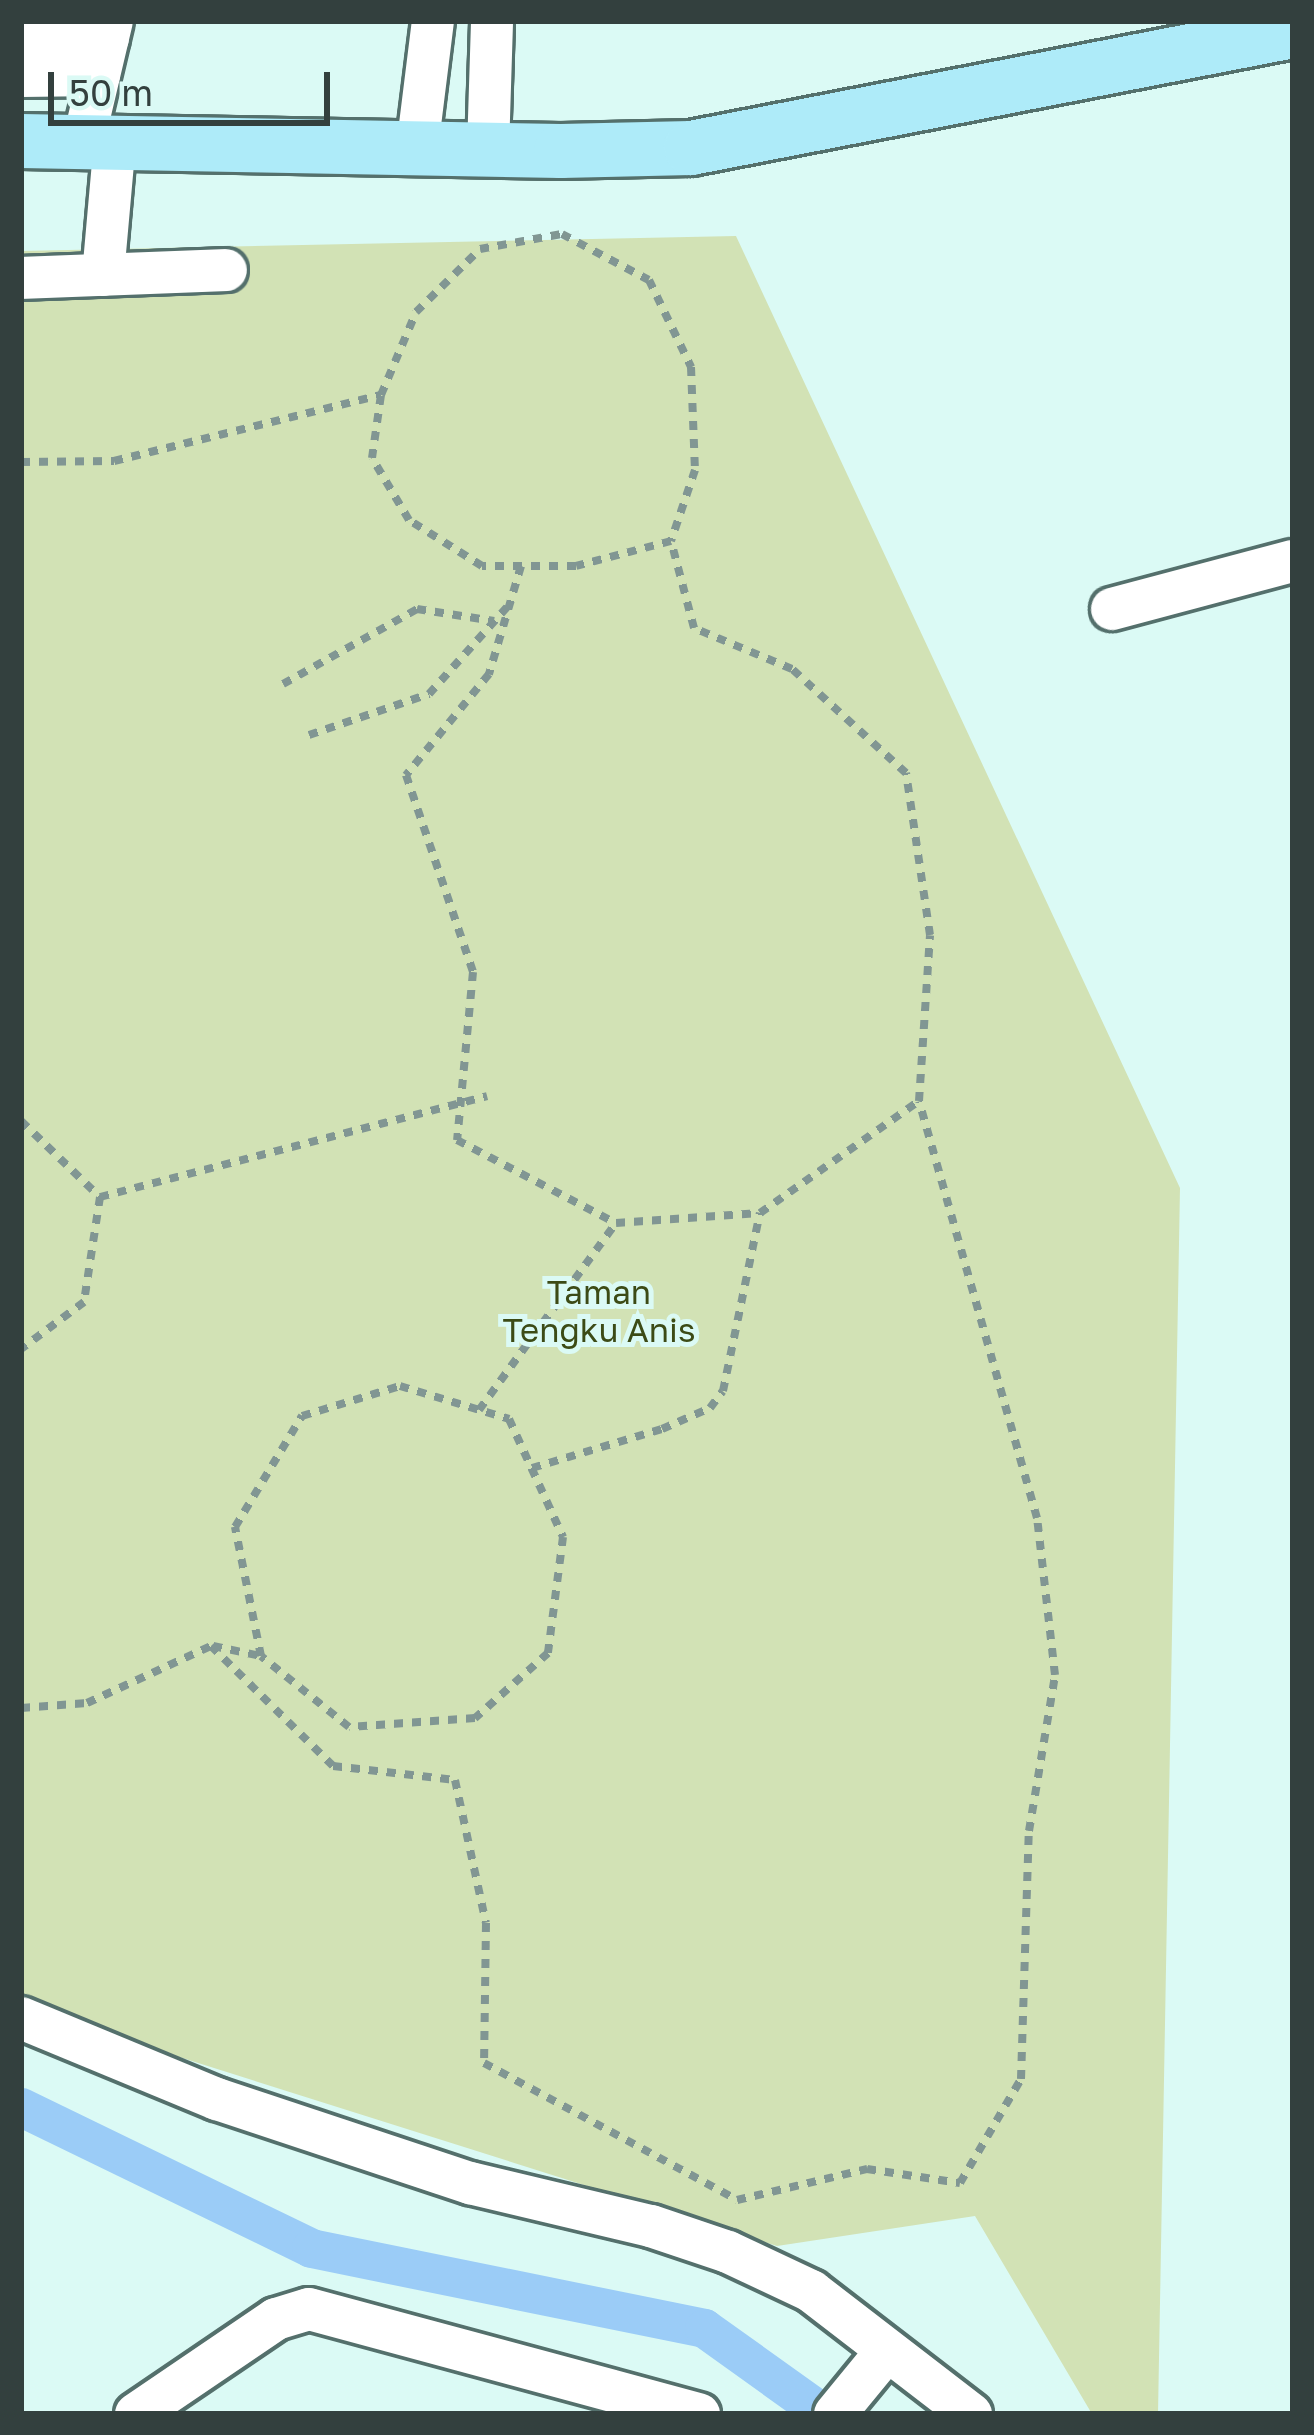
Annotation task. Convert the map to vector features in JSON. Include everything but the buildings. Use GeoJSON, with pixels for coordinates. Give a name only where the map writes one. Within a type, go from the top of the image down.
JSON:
{"type":"FeatureCollection","features":[{"type":"Feature","properties":{"kind":"main road"},"geometry":{"type":"LineString","coordinates":[[21,141],[488,150],[691,148],[1293,31]]}},
{"type":"Feature","properties":{"kind":"street"},"geometry":{"type":"LineString","coordinates":[[417,148],[433,21]]}},
{"type":"Feature","properties":{"kind":"street"},"geometry":{"type":"LineString","coordinates":[[488,150],[492,21]]}},
{"type":"Feature","properties":{"kind":"street"},"geometry":{"type":"LineString","coordinates":[[21,35],[106,44]]}},
{"type":"Feature","properties":{"kind":"street"},"geometry":{"type":"LineString","coordinates":[[21,76],[106,44]]}},
{"type":"Feature","properties":{"kind":"street"},"geometry":{"type":"LineString","coordinates":[[103,275],[99,140],[106,44]]}},
{"type":"Feature","properties":{"kind":"street"},"geometry":{"type":"LineString","coordinates":[[21,278],[226,270]]}},
{"type":"Feature","properties":{"kind":"street"},"geometry":{"type":"LineString","coordinates":[[1112,610],[1293,561]]}},
{"type":"Feature","properties":{"kind":"street"},"geometry":{"type":"LineString","coordinates":[[21,2018],[218,2099],[470,2183],[651,2226],[728,2252],[811,2291],[885,2353],[970,2414]]}},
{"type":"Feature","properties":{"kind":"street"},"geometry":{"type":"LineString","coordinates":[[136,2414],[276,2319],[309,2308],[698,2414]]}},
{"type":"Feature","properties":{"kind":"street"},"geometry":{"type":"LineString","coordinates":[[835,2414],[885,2353]]}},
{"type":"Feature","properties":{"kind":"path"},"geometry":{"type":"LineString","coordinates":[[212,1646],[333,1766],[455,1780],[486,1923],[484,2063],[737,2200],[867,2168],[960,2183],[1021,2079],[1029,1831],[1055,1676],[1037,1518],[919,1101],[930,935],[906,773],[792,669],[694,628],[671,541],[695,470],[691,367],[650,280],[562,234],[480,249],[416,312],[381,395],[372,458],[409,520],[482,566],[576,566],[671,541]]}},
{"type":"Feature","properties":{"kind":"path"},"geometry":{"type":"LineString","coordinates":[[21,462],[113,461],[381,395]]}},
{"type":"Feature","properties":{"kind":"path"},"geometry":{"type":"LineString","coordinates":[[521,566],[489,674],[406,775],[473,973],[458,1140],[616,1223],[760,1213],[919,1101]]}},
{"type":"Feature","properties":{"kind":"path"},"geometry":{"type":"LineString","coordinates":[[309,736],[429,694],[510,604]]}},
{"type":"Feature","properties":{"kind":"path"},"geometry":{"type":"LineString","coordinates":[[283,684],[417,609],[495,621]]}},
{"type":"Feature","properties":{"kind":"path"},"geometry":{"type":"LineString","coordinates":[[100,1198],[487,1096]]}},
{"type":"Feature","properties":{"kind":"path"},"geometry":{"type":"LineString","coordinates":[[21,1121],[100,1198]]}},
{"type":"Feature","properties":{"kind":"path"},"geometry":{"type":"LineString","coordinates":[[21,1349],[84,1302],[100,1198]]}},
{"type":"Feature","properties":{"kind":"path"},"geometry":{"type":"LineString","coordinates":[[532,1468],[646,1435],[710,1408],[723,1391],[760,1213]]}},
{"type":"Feature","properties":{"kind":"path"},"geometry":{"type":"LineString","coordinates":[[479,1410],[616,1223]]}},
{"type":"Feature","properties":{"kind":"path"},"geometry":{"type":"LineString","coordinates":[[21,1708],[87,1703],[212,1646],[261,1656],[349,1727],[476,1718],[548,1653],[563,1538],[508,1419],[400,1386],[302,1416],[235,1527],[261,1656]]}},
{"type":"Feature","properties":{"kind":"green space","name":"Taman Tengku Anis"},"geometry":{"type":"Polygon","coordinates":[[[736,236],[1180,1188],[1158,2414],[1092,2414],[975,2216],[777,2246],[21,2007],[21,251],[736,236]]]}},
{"type":"Feature","properties":{"kind":"waterway"},"geometry":{"type":"LineString","coordinates":[[21,2107],[311,2248],[704,2328],[824,2414]]}}]}
